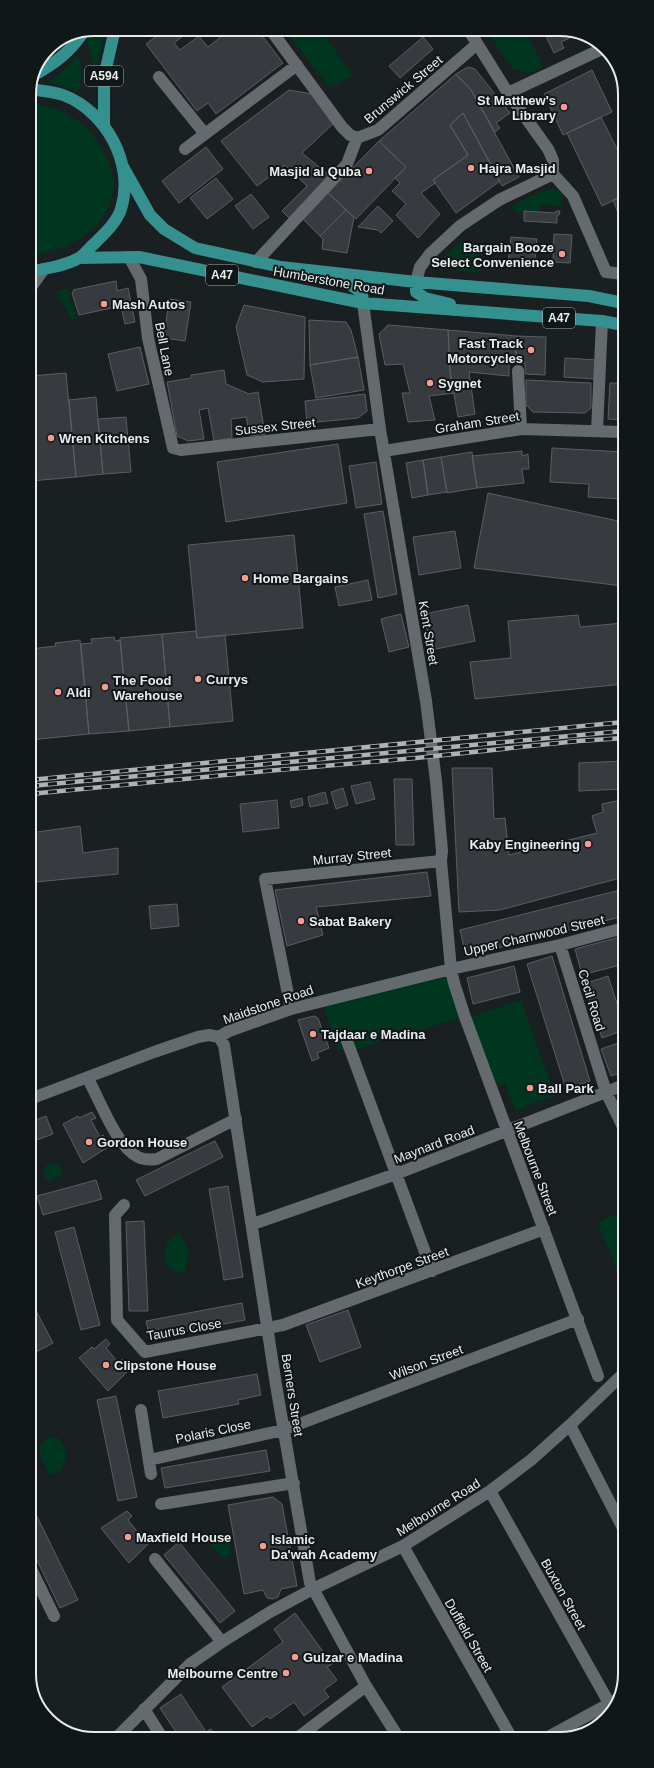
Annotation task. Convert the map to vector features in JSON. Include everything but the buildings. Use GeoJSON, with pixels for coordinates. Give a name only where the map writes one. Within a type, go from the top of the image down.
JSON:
{"type":"FeatureCollection","features":[{"type":"Feature","properties":{"kind":"main road","name":"A594"},"geometry":{"type":"LineString","coordinates":[[104,125],[104,77],[113,36]]}},
{"type":"Feature","properties":{"kind":"main road"},"geometry":{"type":"LineString","coordinates":[[41,71],[57,62],[79,38]]}},
{"type":"Feature","properties":{"kind":"main road"},"geometry":{"type":"LineString","coordinates":[[36,90],[63,95],[80,104],[104,125],[114,142],[122,165],[124,193],[120,211],[107,231],[79,258],[36,270]]}},
{"type":"Feature","properties":{"kind":"main road","name":"Humberstone Road"},"geometry":{"type":"LineString","coordinates":[[122,165],[150,215],[164,229],[194,248],[281,267],[416,282],[589,296],[618,302]]}},
{"type":"Feature","properties":{"kind":"main road","name":"Humberstone Road"},"geometry":{"type":"LineString","coordinates":[[79,258],[139,257],[364,303],[602,321],[618,324]]}},
{"type":"Feature","properties":{"kind":"main road","name":"A47"},"geometry":{"type":"LineString","coordinates":[[281,267],[351,284],[362,292],[364,303]]}},
{"type":"Feature","properties":{"kind":"main road","name":"A47"},"geometry":{"type":"LineString","coordinates":[[416,282],[416,292],[425,298],[494,314]]}},
{"type":"Feature","properties":{"kind":"street"},"geometry":{"type":"LineString","coordinates":[[275,36],[342,127],[350,135],[357,138]]}},
{"type":"Feature","properties":{"kind":"street"},"geometry":{"type":"LineString","coordinates":[[472,36],[508,93],[548,149],[553,160],[553,174],[572,196],[606,272],[618,273]]}},
{"type":"Feature","properties":{"kind":"street","name":"Brunswick Street"},"geometry":{"type":"LineString","coordinates":[[256,262],[347,164],[357,138],[378,130],[477,44]]}},
{"type":"Feature","properties":{"kind":"street"},"geometry":{"type":"LineString","coordinates":[[508,93],[599,51]]}},
{"type":"Feature","properties":{"kind":"street"},"geometry":{"type":"LineString","coordinates":[[186,149],[297,65]]}},
{"type":"Feature","properties":{"kind":"street"},"geometry":{"type":"LineString","coordinates":[[159,77],[204,134]]}},
{"type":"Feature","properties":{"kind":"street"},"geometry":{"type":"LineString","coordinates":[[416,282],[420,267],[430,254],[460,226],[499,200],[553,174]]}},
{"type":"Feature","properties":{"kind":"street","name":"Bell Lane"},"geometry":{"type":"LineString","coordinates":[[129,257],[141,279],[148,338],[173,448]]}},
{"type":"Feature","properties":{"kind":"street"},"geometry":{"type":"LineString","coordinates":[[36,280],[44,269]]}},
{"type":"Feature","properties":{"kind":"street","name":"Kent Street"},"geometry":{"type":"LineString","coordinates":[[364,303],[380,430],[426,701],[436,781],[441,861],[451,969]]}},
{"type":"Feature","properties":{"kind":"street"},"geometry":{"type":"LineString","coordinates":[[597,431],[602,321]]}},
{"type":"Feature","properties":{"kind":"street"},"geometry":{"type":"LineString","coordinates":[[518,371],[521,429]]}},
{"type":"Feature","properties":{"kind":"street","name":"Graham Street"},"geometry":{"type":"LineString","coordinates":[[384,451],[521,429],[618,432]]}},
{"type":"Feature","properties":{"kind":"street","name":"Sussex Street"},"geometry":{"type":"LineString","coordinates":[[173,448],[181,450],[380,430]]}},
{"type":"Feature","properties":{"kind":"street","name":"Murray Street"},"geometry":{"type":"LineString","coordinates":[[291,1009],[265,879],[441,861]]}},
{"type":"Feature","properties":{"kind":"street","name":"Upper Charnwood Street"},"geometry":{"type":"LineString","coordinates":[[451,969],[560,945],[618,930]]}},
{"type":"Feature","properties":{"kind":"street","name":"Cecil Road"},"geometry":{"type":"LineString","coordinates":[[560,945],[606,1092],[618,1117]]}},
{"type":"Feature","properties":{"kind":"street","name":"Maidstone Road"},"geometry":{"type":"LineString","coordinates":[[36,1097],[88,1079],[154,1052],[198,1037],[209,1035],[219,1037],[229,1031],[291,1009],[451,969]]}},
{"type":"Feature","properties":{"kind":"street","name":"Melbourne Street"},"geometry":{"type":"LineString","coordinates":[[451,969],[465,1017],[598,1376]]}},
{"type":"Feature","properties":{"kind":"street","name":"Berners Street"},"geometry":{"type":"LineString","coordinates":[[219,1037],[224,1045],[284,1430],[310,1583],[366,1686],[394,1732]]}},
{"type":"Feature","properties":{"kind":"street"},"geometry":{"type":"LineString","coordinates":[[347,1041],[432,1271]]}},
{"type":"Feature","properties":{"kind":"street"},"geometry":{"type":"LineString","coordinates":[[88,1079],[119,1137],[128,1150],[138,1157],[147,1160],[157,1159],[236,1119]]}},
{"type":"Feature","properties":{"kind":"street","name":"Maynard Road"},"geometry":{"type":"LineString","coordinates":[[253,1224],[396,1174],[618,1087]]}},
{"type":"Feature","properties":{"kind":"street","name":"Taurus Close"},"geometry":{"type":"LineString","coordinates":[[124,1205],[115,1215],[117,1320],[145,1352],[268,1328]]}},
{"type":"Feature","properties":{"kind":"street","name":"Keythorpe Street"},"geometry":{"type":"LineString","coordinates":[[268,1328],[283,1325],[544,1229]]}},
{"type":"Feature","properties":{"kind":"street","name":"Wilson Street"},"geometry":{"type":"LineString","coordinates":[[284,1430],[578,1319]]}},
{"type":"Feature","properties":{"kind":"street","name":"Melbourne Road"},"geometry":{"type":"LineString","coordinates":[[122,1732],[190,1664],[222,1642],[270,1612],[313,1589],[403,1546],[490,1491],[531,1460],[570,1426],[618,1379]]}},
{"type":"Feature","properties":{"kind":"street"},"geometry":{"type":"LineString","coordinates":[[141,1410],[152,1474]]}},
{"type":"Feature","properties":{"kind":"street"},"geometry":{"type":"LineString","coordinates":[[570,1426],[618,1519]]}},
{"type":"Feature","properties":{"kind":"street","name":"Polaris Close"},"geometry":{"type":"LineString","coordinates":[[150,1460],[284,1430]]}},
{"type":"Feature","properties":{"kind":"street"},"geometry":{"type":"LineString","coordinates":[[161,1504],[294,1483]]}},
{"type":"Feature","properties":{"kind":"street","name":"Buxton Street"},"geometry":{"type":"LineString","coordinates":[[490,1491],[611,1702]]}},
{"type":"Feature","properties":{"kind":"street","name":"Duffield Street"},"geometry":{"type":"LineString","coordinates":[[403,1546],[508,1732]]}},
{"type":"Feature","properties":{"kind":"street"},"geometry":{"type":"LineString","coordinates":[[155,1559],[222,1642]]}},
{"type":"Feature","properties":{"kind":"street"},"geometry":{"type":"LineString","coordinates":[[36,1580],[54,1616]]}},
{"type":"Feature","properties":{"kind":"street"},"geometry":{"type":"LineString","coordinates":[[305,1732],[366,1686]]}},
{"type":"Feature","properties":{"kind":"street"},"geometry":{"type":"LineString","coordinates":[[558,1732],[607,1708]]}},
{"type":"Feature","properties":{"kind":"street"},"geometry":{"type":"LineString","coordinates":[[144,1709],[159,1732]]}},
{"type":"Feature","properties":{"kind":"green space"},"geometry":{"type":"Polygon","coordinates":[[[105,36],[95,72],[87,40],[88,37],[105,36]]]}},
{"type":"Feature","properties":{"kind":"green space"},"geometry":{"type":"Polygon","coordinates":[[[289,36],[325,36],[353,76],[329,87],[289,36]]]}},
{"type":"Feature","properties":{"kind":"green space"},"geometry":{"type":"Polygon","coordinates":[[[490,36],[528,36],[543,67],[529,73],[513,69],[490,36]]]}},
{"type":"Feature","properties":{"kind":"green space"},"geometry":{"type":"Polygon","coordinates":[[[78,55],[83,74],[78,92],[58,84],[48,82],[62,72],[78,55]]]}},
{"type":"Feature","properties":{"kind":"green space"},"geometry":{"type":"Polygon","coordinates":[[[36,103],[61,111],[79,121],[89,130],[101,147],[111,168],[113,187],[110,205],[100,221],[87,234],[70,244],[50,252],[36,254],[36,103]]]}},
{"type":"Feature","properties":{"kind":"green space"},"geometry":{"type":"Polygon","coordinates":[[[554,189],[563,193],[561,206],[542,204],[539,206],[539,211],[524,210],[523,212],[516,212],[511,207],[537,193],[554,189]]]}},
{"type":"Feature","properties":{"kind":"green space"},"geometry":{"type":"Polygon","coordinates":[[[462,240],[479,245],[483,250],[482,269],[477,273],[457,271],[450,266],[444,257],[462,240]]]}},
{"type":"Feature","properties":{"kind":"green space"},"geometry":{"type":"Polygon","coordinates":[[[68,289],[77,318],[72,320],[56,291],[68,289]]]}},
{"type":"Feature","properties":{"kind":"green space"},"geometry":{"type":"Polygon","coordinates":[[[450,970],[463,1017],[354,1050],[339,1050],[322,1003],[450,970]]]}},
{"type":"Feature","properties":{"kind":"green space"},"geometry":{"type":"Polygon","coordinates":[[[521,1000],[555,1096],[515,1111],[505,1083],[498,1085],[474,1036],[467,1018],[521,1000]]]}},
{"type":"Feature","properties":{"kind":"green space"},"geometry":{"type":"Polygon","coordinates":[[[49,1163],[56,1164],[62,1169],[62,1175],[49,1181],[46,1179],[43,1172],[49,1163]]]}},
{"type":"Feature","properties":{"kind":"green space"},"geometry":{"type":"Polygon","coordinates":[[[616,1213],[618,1216],[618,1274],[597,1223],[616,1213]]]}},
{"type":"Feature","properties":{"kind":"green space"},"geometry":{"type":"Polygon","coordinates":[[[181,1234],[189,1252],[184,1273],[174,1271],[169,1267],[164,1256],[167,1244],[170,1240],[181,1234]]]}},
{"type":"Feature","properties":{"kind":"green space"},"geometry":{"type":"Polygon","coordinates":[[[57,1437],[64,1445],[66,1458],[60,1472],[50,1475],[41,1457],[39,1447],[47,1438],[57,1437]]]}},
{"type":"Feature","properties":{"kind":"green space"},"geometry":{"type":"Polygon","coordinates":[[[222,1536],[230,1539],[231,1557],[223,1558],[212,1547],[210,1539],[222,1536]]]}},
{"type":"Feature","properties":{"kind":"railway"},"geometry":{"type":"LineString","coordinates":[[36,779],[618,723]]}},
{"type":"Feature","properties":{"kind":"railway"},"geometry":{"type":"LineString","coordinates":[[36,785],[618,732]]}},
{"type":"Feature","properties":{"kind":"railway"},"geometry":{"type":"LineString","coordinates":[[36,793],[618,738]]}},
{"type":"Feature","properties":{"kind":"place","name":"St Matthew's Library"},"geometry":{"type":"Point","coordinates":[564,107]}},
{"type":"Feature","properties":{"kind":"place","name":"Hajra Masjid"},"geometry":{"type":"Point","coordinates":[471,168]}},
{"type":"Feature","properties":{"kind":"place","name":"Masjid al Quba"},"geometry":{"type":"Point","coordinates":[369,171]}},
{"type":"Feature","properties":{"kind":"place","name":"Bargain Booze Select Convenience"},"geometry":{"type":"Point","coordinates":[562,254]}},
{"type":"Feature","properties":{"kind":"place","name":"Mash Autos"},"geometry":{"type":"Point","coordinates":[104,304]}},
{"type":"Feature","properties":{"kind":"place","name":"Fast Track Motorcycles"},"geometry":{"type":"Point","coordinates":[531,350]}},
{"type":"Feature","properties":{"kind":"place","name":"Sygnet"},"geometry":{"type":"Point","coordinates":[430,383]}},
{"type":"Feature","properties":{"kind":"place","name":"Wren Kitchens"},"geometry":{"type":"Point","coordinates":[51,438]}},
{"type":"Feature","properties":{"kind":"place","name":"Home Bargains"},"geometry":{"type":"Point","coordinates":[245,578]}},
{"type":"Feature","properties":{"kind":"place","name":"Currys"},"geometry":{"type":"Point","coordinates":[198,679]}},
{"type":"Feature","properties":{"kind":"place","name":"The Food Warehouse"},"geometry":{"type":"Point","coordinates":[105,687]}},
{"type":"Feature","properties":{"kind":"place","name":"Aldi"},"geometry":{"type":"Point","coordinates":[58,692]}},
{"type":"Feature","properties":{"kind":"place","name":"Kaby Engineering"},"geometry":{"type":"Point","coordinates":[588,844]}},
{"type":"Feature","properties":{"kind":"place","name":"Sabat Bakery"},"geometry":{"type":"Point","coordinates":[301,921]}},
{"type":"Feature","properties":{"kind":"place","name":"Tajdaar e Madina"},"geometry":{"type":"Point","coordinates":[313,1034]}},
{"type":"Feature","properties":{"kind":"place","name":"Ball Park"},"geometry":{"type":"Point","coordinates":[530,1088]}},
{"type":"Feature","properties":{"kind":"place","name":"Gordon House"},"geometry":{"type":"Point","coordinates":[89,1142]}},
{"type":"Feature","properties":{"kind":"place","name":"Clipstone House"},"geometry":{"type":"Point","coordinates":[106,1365]}},
{"type":"Feature","properties":{"kind":"place","name":"Maxfield House"},"geometry":{"type":"Point","coordinates":[128,1537]}},
{"type":"Feature","properties":{"kind":"place","name":"Islamic Da'wah Academy"},"geometry":{"type":"Point","coordinates":[263,1546]}},
{"type":"Feature","properties":{"kind":"place","name":"Gulzar e Madina"},"geometry":{"type":"Point","coordinates":[295,1657]}},
{"type":"Feature","properties":{"kind":"place","name":"Melbourne Centre"},"geometry":{"type":"Point","coordinates":[286,1673]}}]}
